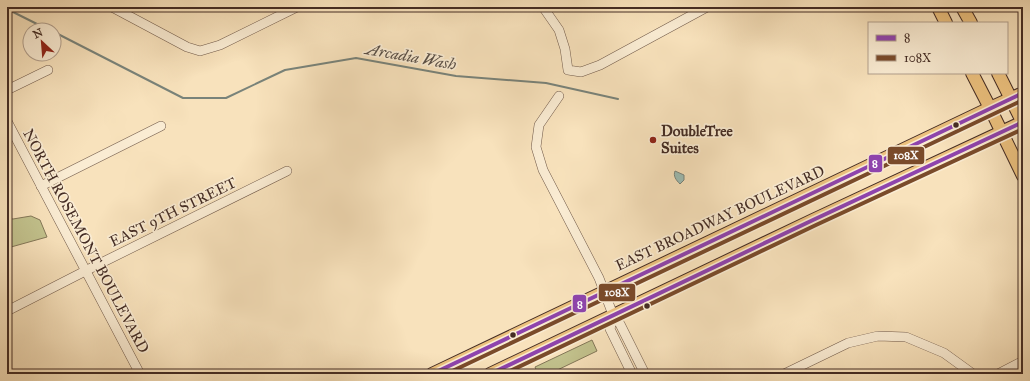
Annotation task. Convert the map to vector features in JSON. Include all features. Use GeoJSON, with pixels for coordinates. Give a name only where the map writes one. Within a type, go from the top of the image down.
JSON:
{"type":"FeatureCollection","features":[{"type":"Feature","properties":{"kind":"main road"},"geometry":{"type":"LineString","coordinates":[[938,7],[946,22]]}},
{"type":"Feature","properties":{"kind":"main road"},"geometry":{"type":"LineString","coordinates":[[962,7],[970,22]]}},
{"type":"Feature","properties":{"kind":"main road"},"geometry":{"type":"LineString","coordinates":[[973,74],[1023,176]]}},
{"type":"Feature","properties":{"kind":"main road"},"geometry":{"type":"LineString","coordinates":[[490,374],[1023,123],[998,74]]}},
{"type":"Feature","properties":{"kind":"main road","name":"EAST BROADWAY BOULEVARD"},"geometry":{"type":"LineString","coordinates":[[432,374],[448,370],[604,292],[990,108],[1023,94]]}},
{"type":"Feature","properties":{"kind":"street"},"geometry":{"type":"LineString","coordinates":[[117,8],[187,47],[200,50],[220,45],[296,7]]}},
{"type":"Feature","properties":{"kind":"street"},"geometry":{"type":"LineString","coordinates":[[543,7],[560,32],[568,70],[581,72],[600,65],[707,7]]}},
{"type":"Feature","properties":{"kind":"street"},"geometry":{"type":"LineString","coordinates":[[7,90],[48,70]]}},
{"type":"Feature","properties":{"kind":"street"},"geometry":{"type":"LineString","coordinates":[[559,96],[540,125],[536,147],[543,170],[598,278],[613,315],[620,324],[645,374]]}},
{"type":"Feature","properties":{"kind":"street","name":"NORTH ROSEMONT BOULEVARD"},"geometry":{"type":"LineString","coordinates":[[7,121],[140,374]]}},
{"type":"Feature","properties":{"kind":"street"},"geometry":{"type":"LineString","coordinates":[[41,186],[161,126]]}},
{"type":"Feature","properties":{"kind":"street","name":"EAST 9TH STREET"},"geometry":{"type":"LineString","coordinates":[[7,311],[86,270],[287,171]]}},
{"type":"Feature","properties":{"kind":"street"},"geometry":{"type":"LineString","coordinates":[[613,315],[610,329],[632,374]]}},
{"type":"Feature","properties":{"kind":"street"},"geometry":{"type":"LineString","coordinates":[[784,374],[848,343],[878,336],[906,337],[944,353],[973,374]]}},
{"type":"Feature","properties":{"kind":"street"},"geometry":{"type":"LineString","coordinates":[[998,374],[1023,361]]}},
{"type":"Feature","properties":{"kind":"green space"},"geometry":{"type":"Polygon","coordinates":[[[31,216],[40,220],[47,237],[11,247],[7,232],[7,218],[13,219],[31,216]]]}},
{"type":"Feature","properties":{"kind":"green space"},"geometry":{"type":"Polygon","coordinates":[[[592,340],[597,351],[549,374],[545,374],[543,372],[538,374],[535,367],[592,340]]]}},
{"type":"Feature","properties":{"kind":"water"},"geometry":{"type":"Polygon","coordinates":[[[675,171],[684,175],[684,180],[680,184],[675,178],[675,171]]]}},
{"type":"Feature","properties":{"kind":"waterway","name":"Arcadia Wash"},"geometry":{"type":"LineString","coordinates":[[7,9],[33,22]]}},
{"type":"Feature","properties":{"kind":"waterway","name":"Arcadia Wash"},"geometry":{"type":"LineString","coordinates":[[62,36],[183,98],[226,98],[285,70],[356,58],[456,76],[546,83],[618,99]]}},
{"type":"Feature","properties":{"kind":"transit line","name":"8"},"geometry":{"type":"LineString","coordinates":[[432,374],[1023,93]]}},
{"type":"Feature","properties":{"kind":"transit line","name":"108X"},"geometry":{"type":"LineString","coordinates":[[446,374],[1023,100]]}},
{"type":"Feature","properties":{"kind":"transit line","name":"8"},"geometry":{"type":"LineString","coordinates":[[490,374],[1023,122]]}},
{"type":"Feature","properties":{"kind":"transit line","name":"108X"},"geometry":{"type":"LineString","coordinates":[[504,374],[816,225],[1023,129]]}},
{"type":"Feature","properties":{"kind":"place","name":"DoubleTree Suites"},"geometry":{"type":"Point","coordinates":[653,140]}}]}
